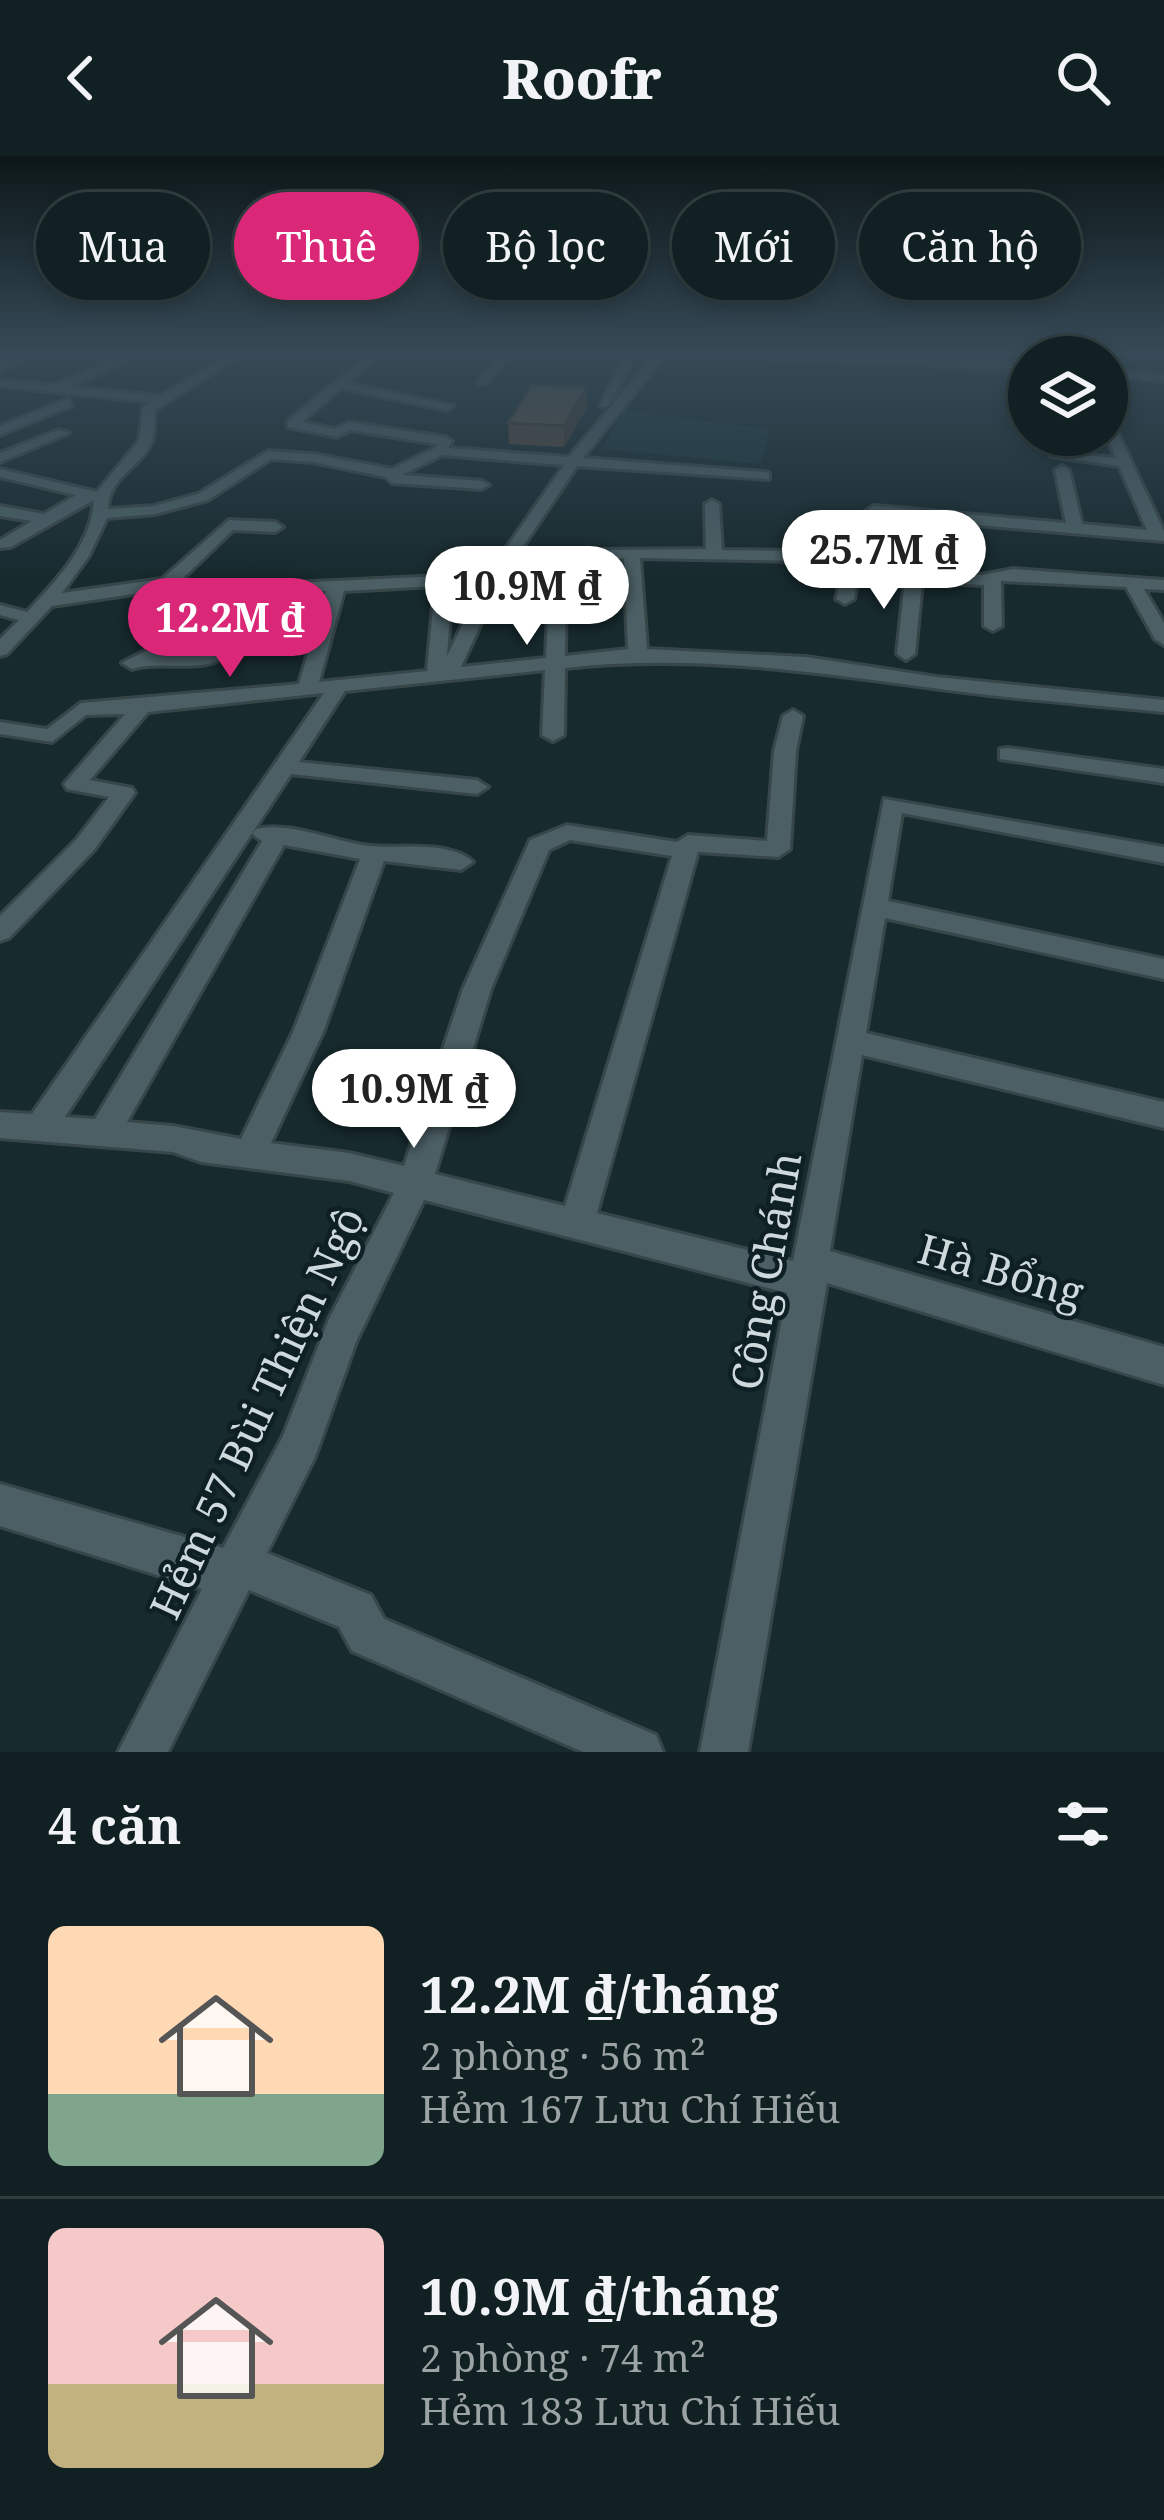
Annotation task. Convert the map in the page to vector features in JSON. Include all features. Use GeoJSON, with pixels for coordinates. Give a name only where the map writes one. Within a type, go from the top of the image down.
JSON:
{"type":"FeatureCollection","features":[{"type":"Feature","properties":{"kind":"street"},"geometry":{"type":"LineString","coordinates":[[0,650],[48,601],[93,540],[98,502],[118,470],[145,442],[146,428]]}},
{"type":"Feature","properties":{"kind":"street"},"geometry":{"type":"LineString","coordinates":[[314,428],[337,433],[345,428]]}},
{"type":"Feature","properties":{"kind":"street"},"geometry":{"type":"LineString","coordinates":[[366,428],[446,441],[440,451]]}},
{"type":"Feature","properties":{"kind":"street"},"geometry":{"type":"LineString","coordinates":[[574,460],[591,428]]}},
{"type":"Feature","properties":{"kind":"street"},"geometry":{"type":"LineString","coordinates":[[442,674],[494,577],[600,428]]}},
{"type":"Feature","properties":{"kind":"street"},"geometry":{"type":"LineString","coordinates":[[0,458],[63,433]]}},
{"type":"Feature","properties":{"kind":"street"},"geometry":{"type":"LineString","coordinates":[[0,473],[98,502],[155,510],[203,497],[268,455],[313,458],[394,474],[440,451],[764,476]]}},
{"type":"Feature","properties":{"kind":"street"},"geometry":{"type":"LineString","coordinates":[[1058,456],[1127,463]]}},
{"type":"Feature","properties":{"kind":"street"},"geometry":{"type":"LineString","coordinates":[[1124,456],[1161,535]]}},
{"type":"Feature","properties":{"kind":"street"},"geometry":{"type":"LineString","coordinates":[[1062,470],[1074,525]]}},
{"type":"Feature","properties":{"kind":"street"},"geometry":{"type":"LineString","coordinates":[[394,474],[392,478],[411,481],[482,485]]}},
{"type":"Feature","properties":{"kind":"street"},"geometry":{"type":"LineString","coordinates":[[5,544],[46,519],[98,502]]}},
{"type":"Feature","properties":{"kind":"street"},"geometry":{"type":"LineString","coordinates":[[712,504],[714,554]]}},
{"type":"Feature","properties":{"kind":"street"},"geometry":{"type":"LineString","coordinates":[[874,511],[1161,535]]}},
{"type":"Feature","properties":{"kind":"street"},"geometry":{"type":"LineString","coordinates":[[0,512],[46,519]]}},
{"type":"Feature","properties":{"kind":"street"},"geometry":{"type":"LineString","coordinates":[[167,584],[229,525],[275,526]]}},
{"type":"Feature","properties":{"kind":"street"},"geometry":{"type":"LineString","coordinates":[[48,601],[167,584],[248,590],[444,582],[632,553],[797,556],[914,576],[992,579],[1012,574],[1164,585]]}},
{"type":"Feature","properties":{"kind":"street"},"geometry":{"type":"LineString","coordinates":[[632,553],[638,654]]}},
{"type":"Feature","properties":{"kind":"street"},"geometry":{"type":"LineString","coordinates":[[554,735],[558,563]]}},
{"type":"Feature","properties":{"kind":"street"},"geometry":{"type":"LineString","coordinates":[[845,599],[851,568]]}},
{"type":"Feature","properties":{"kind":"street"},"geometry":{"type":"LineString","coordinates":[[907,654],[914,576]]}},
{"type":"Feature","properties":{"kind":"street"},"geometry":{"type":"LineString","coordinates":[[992,579],[993,626]]}},
{"type":"Feature","properties":{"kind":"street"},"geometry":{"type":"LineString","coordinates":[[442,674],[444,582]]}},
{"type":"Feature","properties":{"kind":"street"},"geometry":{"type":"LineString","coordinates":[[1133,584],[1164,639]]}},
{"type":"Feature","properties":{"kind":"street"},"geometry":{"type":"LineString","coordinates":[[308,688],[336,587]]}},
{"type":"Feature","properties":{"kind":"street"},"geometry":{"type":"LineString","coordinates":[[132,663],[145,657],[213,658],[248,590]]}},
{"type":"Feature","properties":{"kind":"street"},"geometry":{"type":"LineString","coordinates":[[0,610],[31,618]]}},
{"type":"Feature","properties":{"kind":"street"},"geometry":{"type":"LineString","coordinates":[[0,728],[52,736],[81,709],[638,654],[787,662],[1164,706]]}},
{"type":"Feature","properties":{"kind":"street"},"geometry":{"type":"LineString","coordinates":[[38,1131],[339,686]]}},
{"type":"Feature","properties":{"kind":"street"},"geometry":{"type":"LineString","coordinates":[[0,932],[85,844],[124,793],[75,784],[142,706]]}},
{"type":"Feature","properties":{"kind":"street","name":"Hẻm 57 Bùi Thiện Ngộ"},"geometry":{"type":"LineString","coordinates":[[142,1752],[301,1443],[342,1333],[414,1187],[477,989],[539,845],[567,832],[686,851],[688,843],[701,842],[778,849],[785,752],[793,716]]}},
{"type":"Feature","properties":{"kind":"street"},"geometry":{"type":"LineString","coordinates":[[1008,754],[1164,776]]}},
{"type":"Feature","properties":{"kind":"street"},"geometry":{"type":"LineString","coordinates":[[287,766],[477,787]]}},
{"type":"Feature","properties":{"kind":"street","name":"Công Chánh"},"geometry":{"type":"LineString","coordinates":[[724,1752],[892,804],[1164,856]]}},
{"type":"Feature","properties":{"kind":"street"},"geometry":{"type":"LineString","coordinates":[[243,830],[374,854],[400,852],[461,862]]}},
{"type":"Feature","properties":{"kind":"street"},"geometry":{"type":"LineString","coordinates":[[102,1136],[277,836]]}},
{"type":"Feature","properties":{"kind":"street"},"geometry":{"type":"LineString","coordinates":[[577,1222],[686,851]]}},
{"type":"Feature","properties":{"kind":"street"},"geometry":{"type":"LineString","coordinates":[[250,1154],[309,1030],[374,854]]}},
{"type":"Feature","properties":{"kind":"street"},"geometry":{"type":"LineString","coordinates":[[874,908],[1164,969]]}},
{"type":"Feature","properties":{"kind":"street"},"geometry":{"type":"LineString","coordinates":[[852,1041],[1164,1115]]}},
{"type":"Feature","properties":{"kind":"street","name":"Hà Bổng"},"geometry":{"type":"LineString","coordinates":[[0,1125],[173,1138],[201,1148],[349,1167],[414,1187],[810,1272],[1164,1366]]}},
{"type":"Feature","properties":{"kind":"street"},"geometry":{"type":"LineString","coordinates":[[0,1505],[201,1568],[220,1571],[241,1565],[325,1595],[355,1611],[368,1635],[640,1752]]}},
{"type":"Feature","properties":{"kind":"shaded area"},"geometry":{"type":"Polygon","coordinates":[[[614,428],[769,429],[761,464],[602,449],[614,428]]]}}]}
